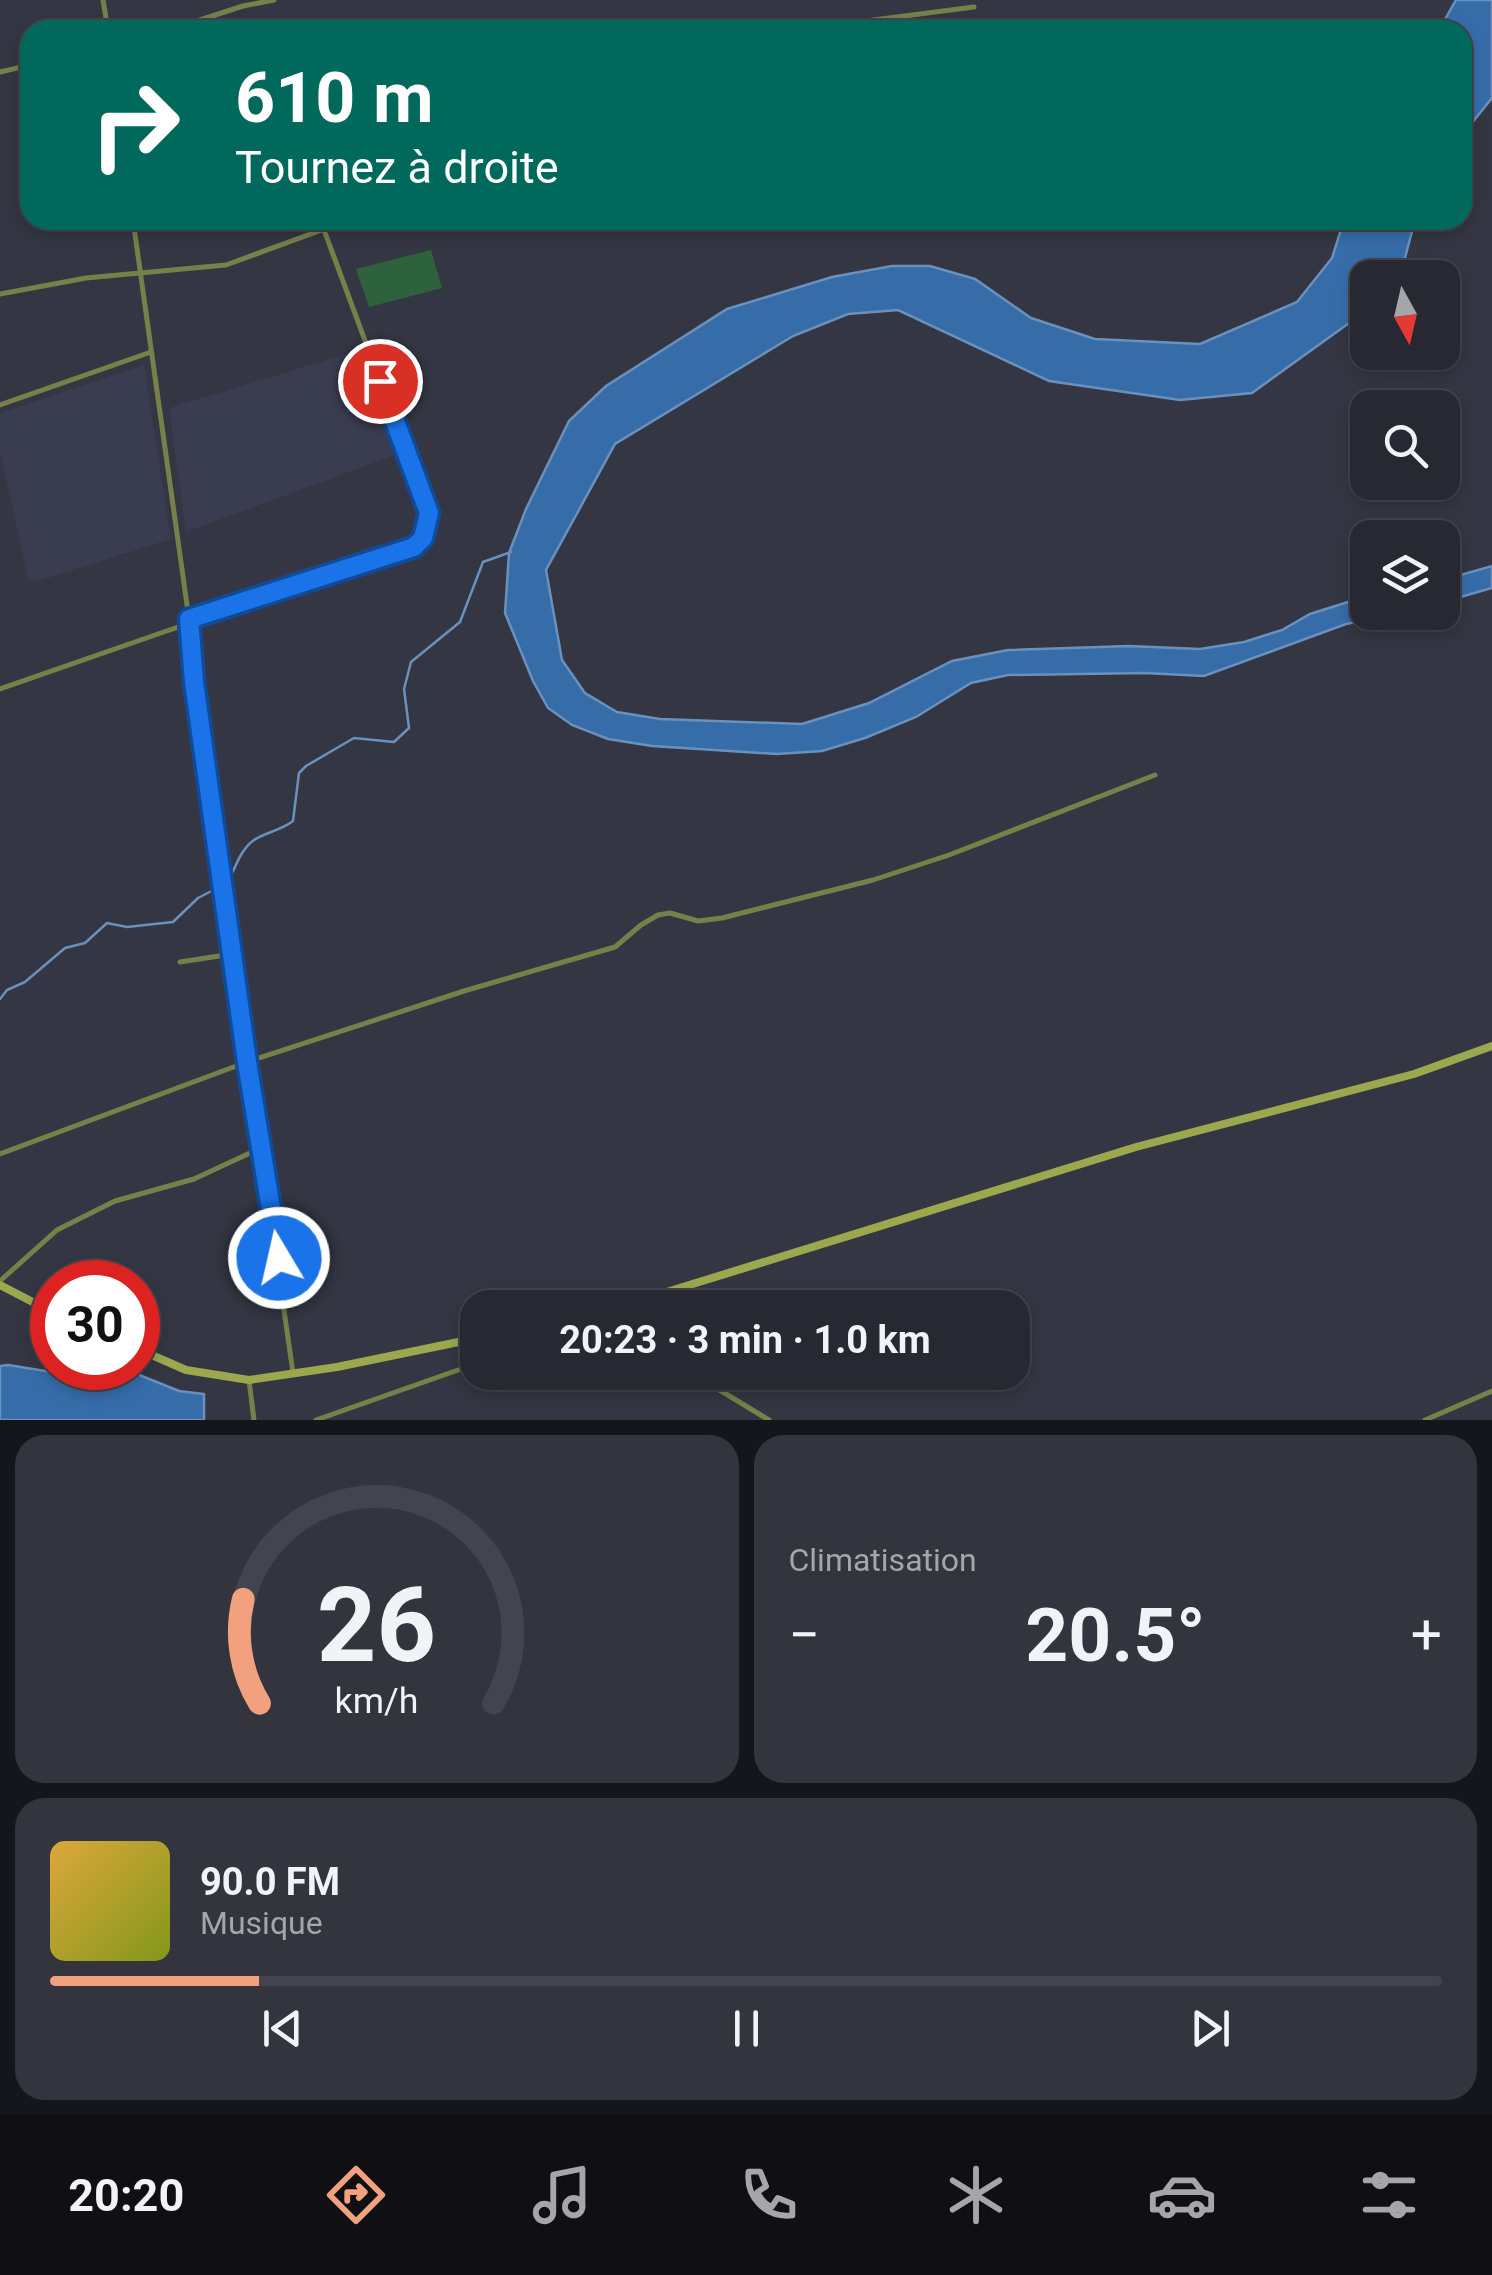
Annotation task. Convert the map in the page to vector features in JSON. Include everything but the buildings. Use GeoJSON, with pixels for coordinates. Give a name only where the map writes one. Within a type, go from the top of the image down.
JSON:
{"type":"FeatureCollection","features":[{"type":"Feature","properties":{"kind":"main road"},"geometry":{"type":"LineString","coordinates":[[671,1290],[1136,1147],[1414,1074],[1492,1046]]}},
{"type":"Feature","properties":{"kind":"main road"},"geometry":{"type":"LineString","coordinates":[[0,1283],[30,1300]]}},
{"type":"Feature","properties":{"kind":"main road"},"geometry":{"type":"LineString","coordinates":[[160,1359],[186,1370],[249,1380],[460,1341]]}},
{"type":"Feature","properties":{"kind":"street"},"geometry":{"type":"LineString","coordinates":[[200,20],[274,0]]}},
{"type":"Feature","properties":{"kind":"street"},"geometry":{"type":"LineString","coordinates":[[873,20],[974,7]]}},
{"type":"Feature","properties":{"kind":"street"},"geometry":{"type":"LineString","coordinates":[[134,230],[189,619],[194,682],[293,1373]]}},
{"type":"Feature","properties":{"kind":"street"},"geometry":{"type":"LineString","coordinates":[[0,294],[86,278],[226,265],[324,230],[429,513],[426,530],[414,547],[189,619],[181,626],[0,689]]}},
{"type":"Feature","properties":{"kind":"street"},"geometry":{"type":"LineString","coordinates":[[0,405],[151,352]]}},
{"type":"Feature","properties":{"kind":"street"},"geometry":{"type":"LineString","coordinates":[[0,1154],[247,1062],[616,947],[640,925],[660,915],[711,920],[874,880],[992,840],[1155,775]]}},
{"type":"Feature","properties":{"kind":"street"},"geometry":{"type":"LineString","coordinates":[[180,962],[232,954]]}},
{"type":"Feature","properties":{"kind":"street"},"geometry":{"type":"LineString","coordinates":[[0,1283],[56,1231],[115,1200],[194,1179],[262,1148]]}},
{"type":"Feature","properties":{"kind":"street"},"geometry":{"type":"LineString","coordinates":[[316,1420],[460,1369]]}},
{"type":"Feature","properties":{"kind":"street"},"geometry":{"type":"LineString","coordinates":[[249,1380],[254,1420]]}},
{"type":"Feature","properties":{"kind":"street"},"geometry":{"type":"LineString","coordinates":[[720,1390],[769,1420]]}},
{"type":"Feature","properties":{"kind":"street"},"geometry":{"type":"LineString","coordinates":[[1425,1420],[1492,1390]]}},
{"type":"Feature","properties":{"kind":"shaded area"},"geometry":{"type":"Polygon","coordinates":[[[363,349],[400,453],[186,532],[169,408],[363,349]]]}},
{"type":"Feature","properties":{"kind":"shaded area"},"geometry":{"type":"Polygon","coordinates":[[[144,365],[171,539],[38,581],[28,579],[0,451],[0,413],[144,365]]]}},
{"type":"Feature","properties":{"kind":"green space"},"geometry":{"type":"Polygon","coordinates":[[[431,250],[442,288],[369,307],[356,269],[431,250]]]}},
{"type":"Feature","properties":{"kind":"water"},"geometry":{"type":"Polygon","coordinates":[[[1456,0],[1492,0],[1492,98],[1472,123],[1472,20],[1445,20],[1456,0]]]}},
{"type":"Feature","properties":{"kind":"water"},"geometry":{"type":"Polygon","coordinates":[[[1341,230],[1412,230],[1404,260],[1350,260],[1350,322],[1252,393],[1180,400],[1049,381],[898,310],[848,314],[793,336],[615,444],[546,570],[562,660],[585,693],[617,712],[660,719],[802,724],[869,703],[952,661],[1008,650],[1129,646],[1200,649],[1244,642],[1282,630],[1310,614],[1350,601],[1350,623],[1204,676],[1008,675],[971,683],[916,717],[822,751],[777,754],[652,746],[608,739],[572,725],[548,708],[533,681],[505,613],[509,553],[569,421],[606,386],[727,309],[832,277],[892,266],[930,266],[975,279],[1031,318],[1095,339],[1200,344],[1297,302],[1332,258],[1341,230]]]}},
{"type":"Feature","properties":{"kind":"water"},"geometry":{"type":"Polygon","coordinates":[[[1492,566],[1492,588],[1460,597],[1460,575],[1492,566]]]}},
{"type":"Feature","properties":{"kind":"water"},"geometry":{"type":"Polygon","coordinates":[[[0,1366],[30,1369],[30,1390],[160,1390],[160,1383],[204,1394],[204,1420],[0,1420],[0,1366]]]}},
{"type":"Feature","properties":{"kind":"waterway"},"geometry":{"type":"LineString","coordinates":[[0,999],[65,948],[85,943],[107,923],[127,927],[173,922],[198,898],[227,883],[249,844],[293,821],[299,773],[306,766],[354,738],[394,742],[409,728],[404,689],[411,662],[460,622],[483,562],[511,552]]}},
{"type":"Feature","properties":{"kind":"route"},"geometry":{"type":"LineString","coordinates":[[279,1258],[247,1062],[194,682],[189,619],[414,547],[423,538],[429,513],[380,381]]}}]}
